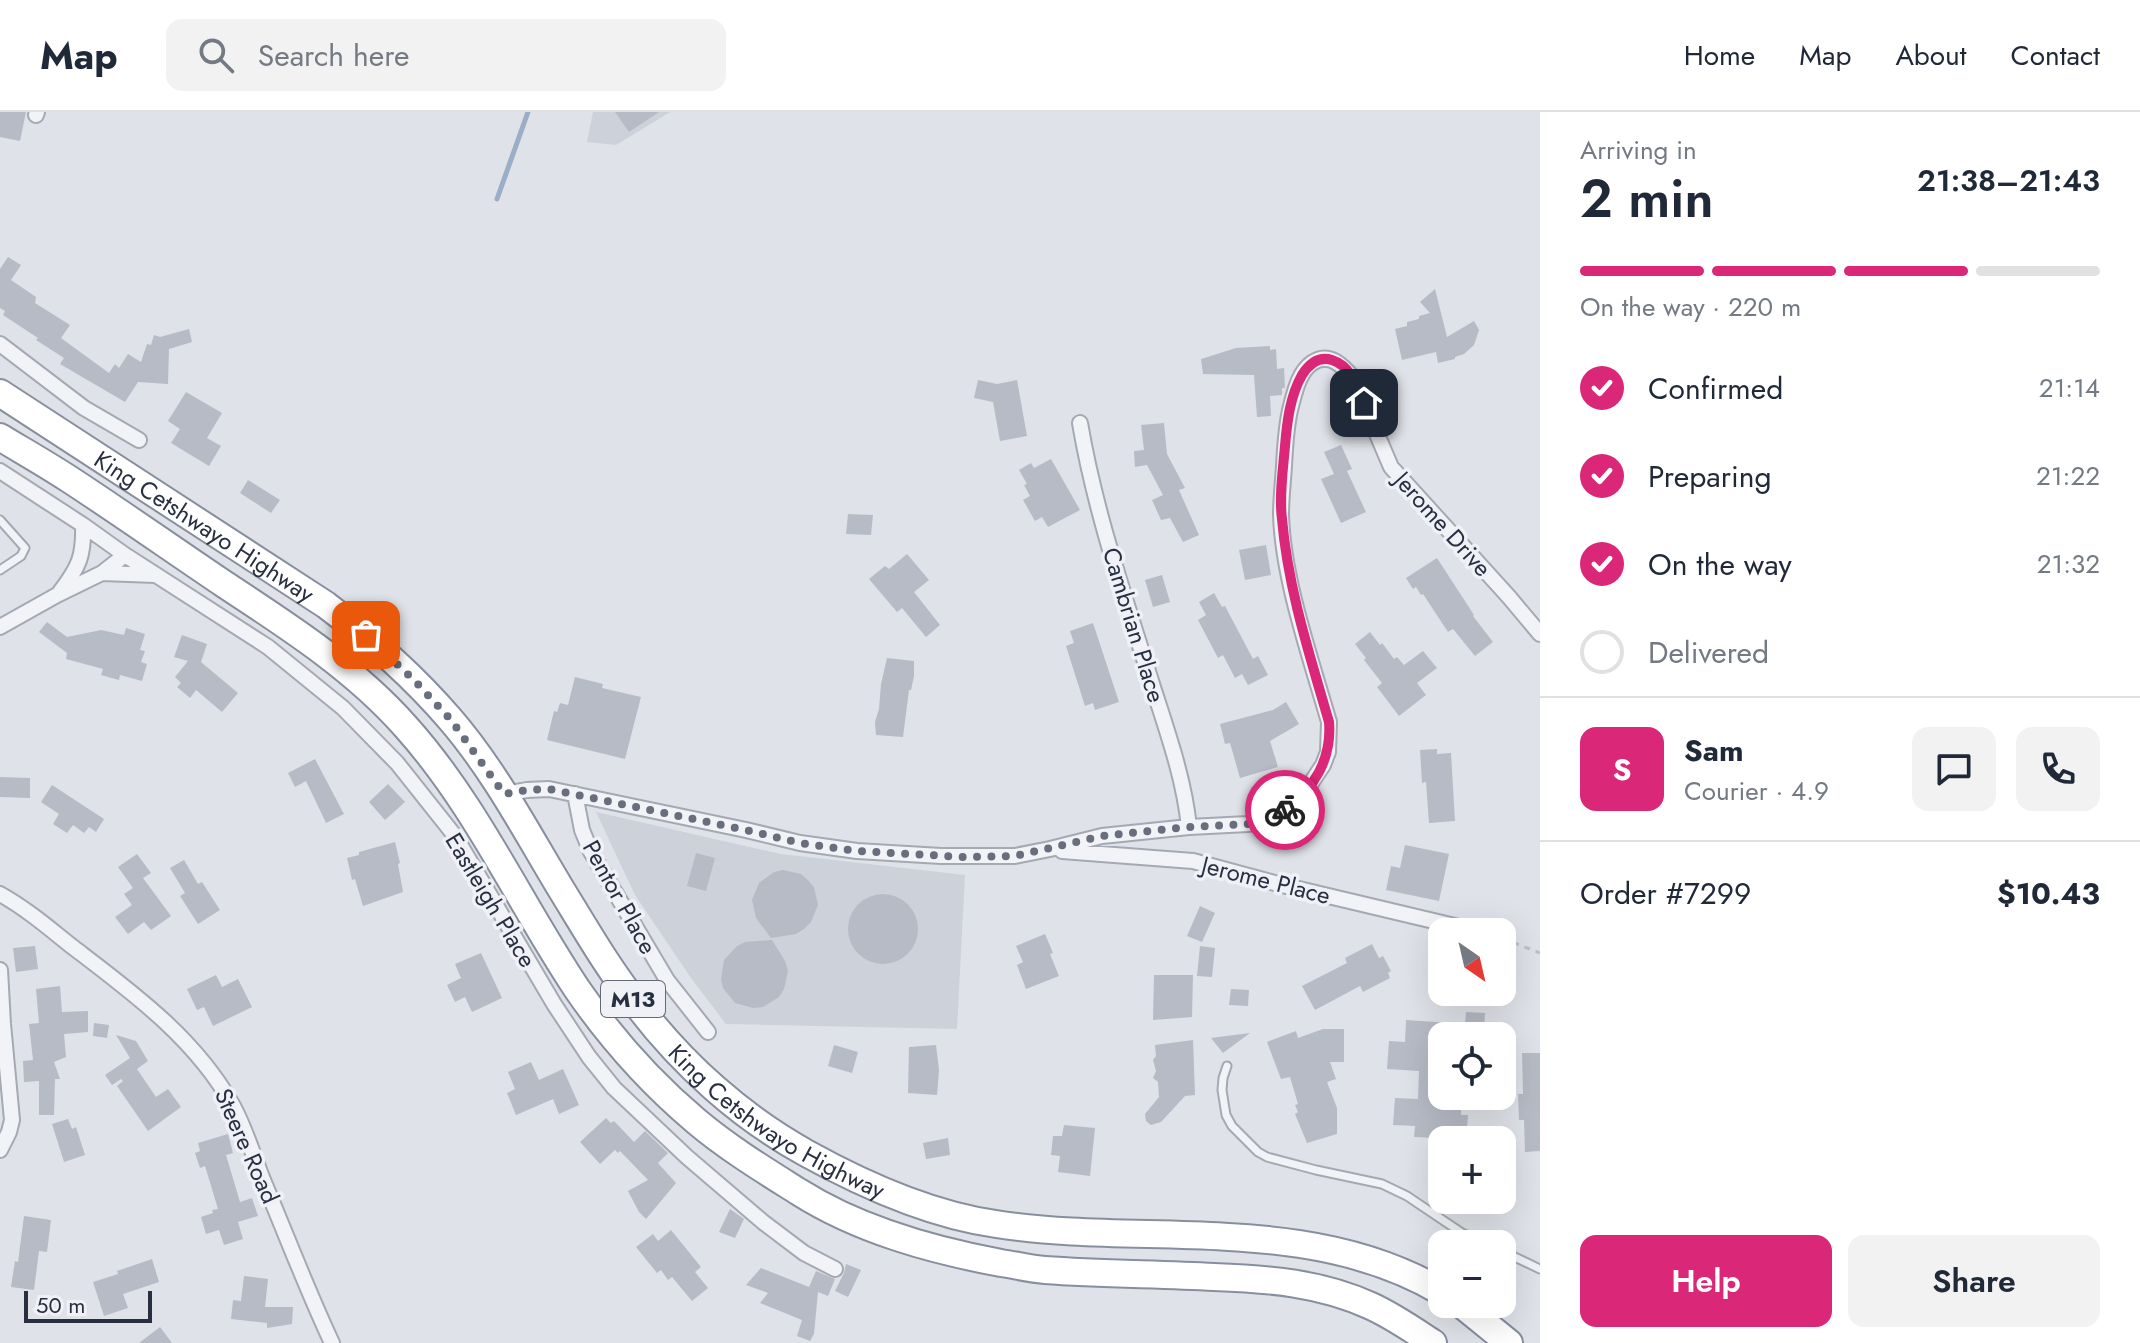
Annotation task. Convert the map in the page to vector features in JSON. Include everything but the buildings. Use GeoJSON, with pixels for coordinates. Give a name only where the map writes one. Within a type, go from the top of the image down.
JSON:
{"type":"FeatureCollection","features":[{"type":"Feature","properties":{"kind":"highway","name":"King Cetshwayo Highway"},"geometry":{"type":"LineString","coordinates":[[0,393],[292,583],[366,635],[414,680],[451,720],[504,794],[580,920],[653,1025],[732,1103],[804,1151],[894,1195],[992,1224],[1089,1234],[1229,1237],[1294,1242],[1383,1264],[1428,1284]]}},
{"type":"Feature","properties":{"kind":"highway","name":"King Cetshwayo Highway"},"geometry":{"type":"LineString","coordinates":[[0,437],[64,476],[283,623],[333,660],[403,723],[457,791],[577,988],[611,1034],[696,1122],[789,1186],[855,1221],[929,1247],[983,1260],[1041,1270],[1277,1280],[1318,1288],[1373,1306],[1433,1343]]}},
{"type":"Feature","properties":{"kind":"highway"},"geometry":{"type":"LineString","coordinates":[[1478,1318],[1509,1343]]}},
{"type":"Feature","properties":{"kind":"street"},"geometry":{"type":"LineString","coordinates":[[0,344],[84,408],[139,440]]}},
{"type":"Feature","properties":{"kind":"street","name":"Jerome Drive"},"geometry":{"type":"LineString","coordinates":[[504,794],[549,789],[800,843],[857,851],[985,857],[1015,856],[1102,836],[1248,824],[1272,818],[1305,792],[1323,765],[1330,739],[1329,722],[1289,576],[1281,516],[1288,418],[1297,384],[1313,362],[1323,358],[1334,360],[1353,378],[1391,467],[1540,634]]}},
{"type":"Feature","properties":{"kind":"street","name":"Cambrian Place"},"geometry":{"type":"LineString","coordinates":[[1080,423],[1087,466],[1112,556],[1179,769],[1189,827]]}},
{"type":"Feature","properties":{"kind":"street","name":"Eastleigh Place"},"geometry":{"type":"LineString","coordinates":[[0,471],[268,647],[352,717],[397,763],[455,836],[554,1004],[614,1088],[687,1157],[763,1222],[804,1253],[835,1269]]}},
{"type":"Feature","properties":{"kind":"street"},"geometry":{"type":"LineString","coordinates":[[57,595],[80,562],[83,525]]}},
{"type":"Feature","properties":{"kind":"street"},"geometry":{"type":"LineString","coordinates":[[0,627],[102,573],[125,555]]}},
{"type":"Feature","properties":{"kind":"street"},"geometry":{"type":"LineString","coordinates":[[102,573],[156,575]]}},
{"type":"Feature","properties":{"kind":"street","name":"Pentor Place"},"geometry":{"type":"LineString","coordinates":[[575,794],[582,830],[605,878],[667,980],[708,1032]]}},
{"type":"Feature","properties":{"kind":"street","name":"Jerome Place"},"geometry":{"type":"LineString","coordinates":[[1050,849],[1193,861],[1428,920]]}},
{"type":"Feature","properties":{"kind":"street","name":"Steere Road"},"geometry":{"type":"LineString","coordinates":[[0,894],[138,998],[179,1035],[215,1076],[249,1140],[332,1343]]}},
{"type":"Feature","properties":{"kind":"street"},"geometry":{"type":"LineString","coordinates":[[0,970],[12,1120],[0,1150]]}},
{"type":"Feature","properties":{"kind":"lane"},"geometry":{"type":"LineString","coordinates":[[0,520],[25,548],[21,556],[0,570]]}},
{"type":"Feature","properties":{"kind":"lane"},"geometry":{"type":"LineString","coordinates":[[1227,1066],[1222,1090],[1226,1115],[1232,1126],[1258,1152],[1267,1157],[1382,1184],[1407,1196],[1458,1230]]}},
{"type":"Feature","properties":{"kind":"lane"},"geometry":{"type":"LineString","coordinates":[[1516,1258],[1540,1269]]}},
{"type":"Feature","properties":{"kind":"path"},"geometry":{"type":"LineString","coordinates":[[1516,944],[1540,953]]}},
{"type":"Feature","properties":{"kind":"shaded area"},"geometry":{"type":"Polygon","coordinates":[[[593,112],[670,112],[616,145],[587,142],[593,112]]]}},
{"type":"Feature","properties":{"kind":"shaded area"},"geometry":{"type":"Polygon","coordinates":[[[596,812],[781,854],[965,875],[957,1029],[726,1024],[635,895],[596,812]]]}},
{"type":"Feature","properties":{"kind":"waterway"},"geometry":{"type":"LineString","coordinates":[[497,199],[528,112]]}},
{"type":"Feature","properties":{"kind":"way so far"},"geometry":{"type":"LineString","coordinates":[[366,635],[451,720],[504,794],[549,789],[800,843],[857,851],[985,857],[1015,856],[1102,836],[1248,824],[1272,818],[1285,810]]}},
{"type":"Feature","properties":{"kind":"route"},"geometry":{"type":"LineString","coordinates":[[1285,810],[1305,792],[1323,765],[1330,739],[1329,722],[1289,576],[1281,516],[1288,418],[1297,384],[1313,362],[1323,358],[1343,366],[1353,378],[1364,403]]}}]}
